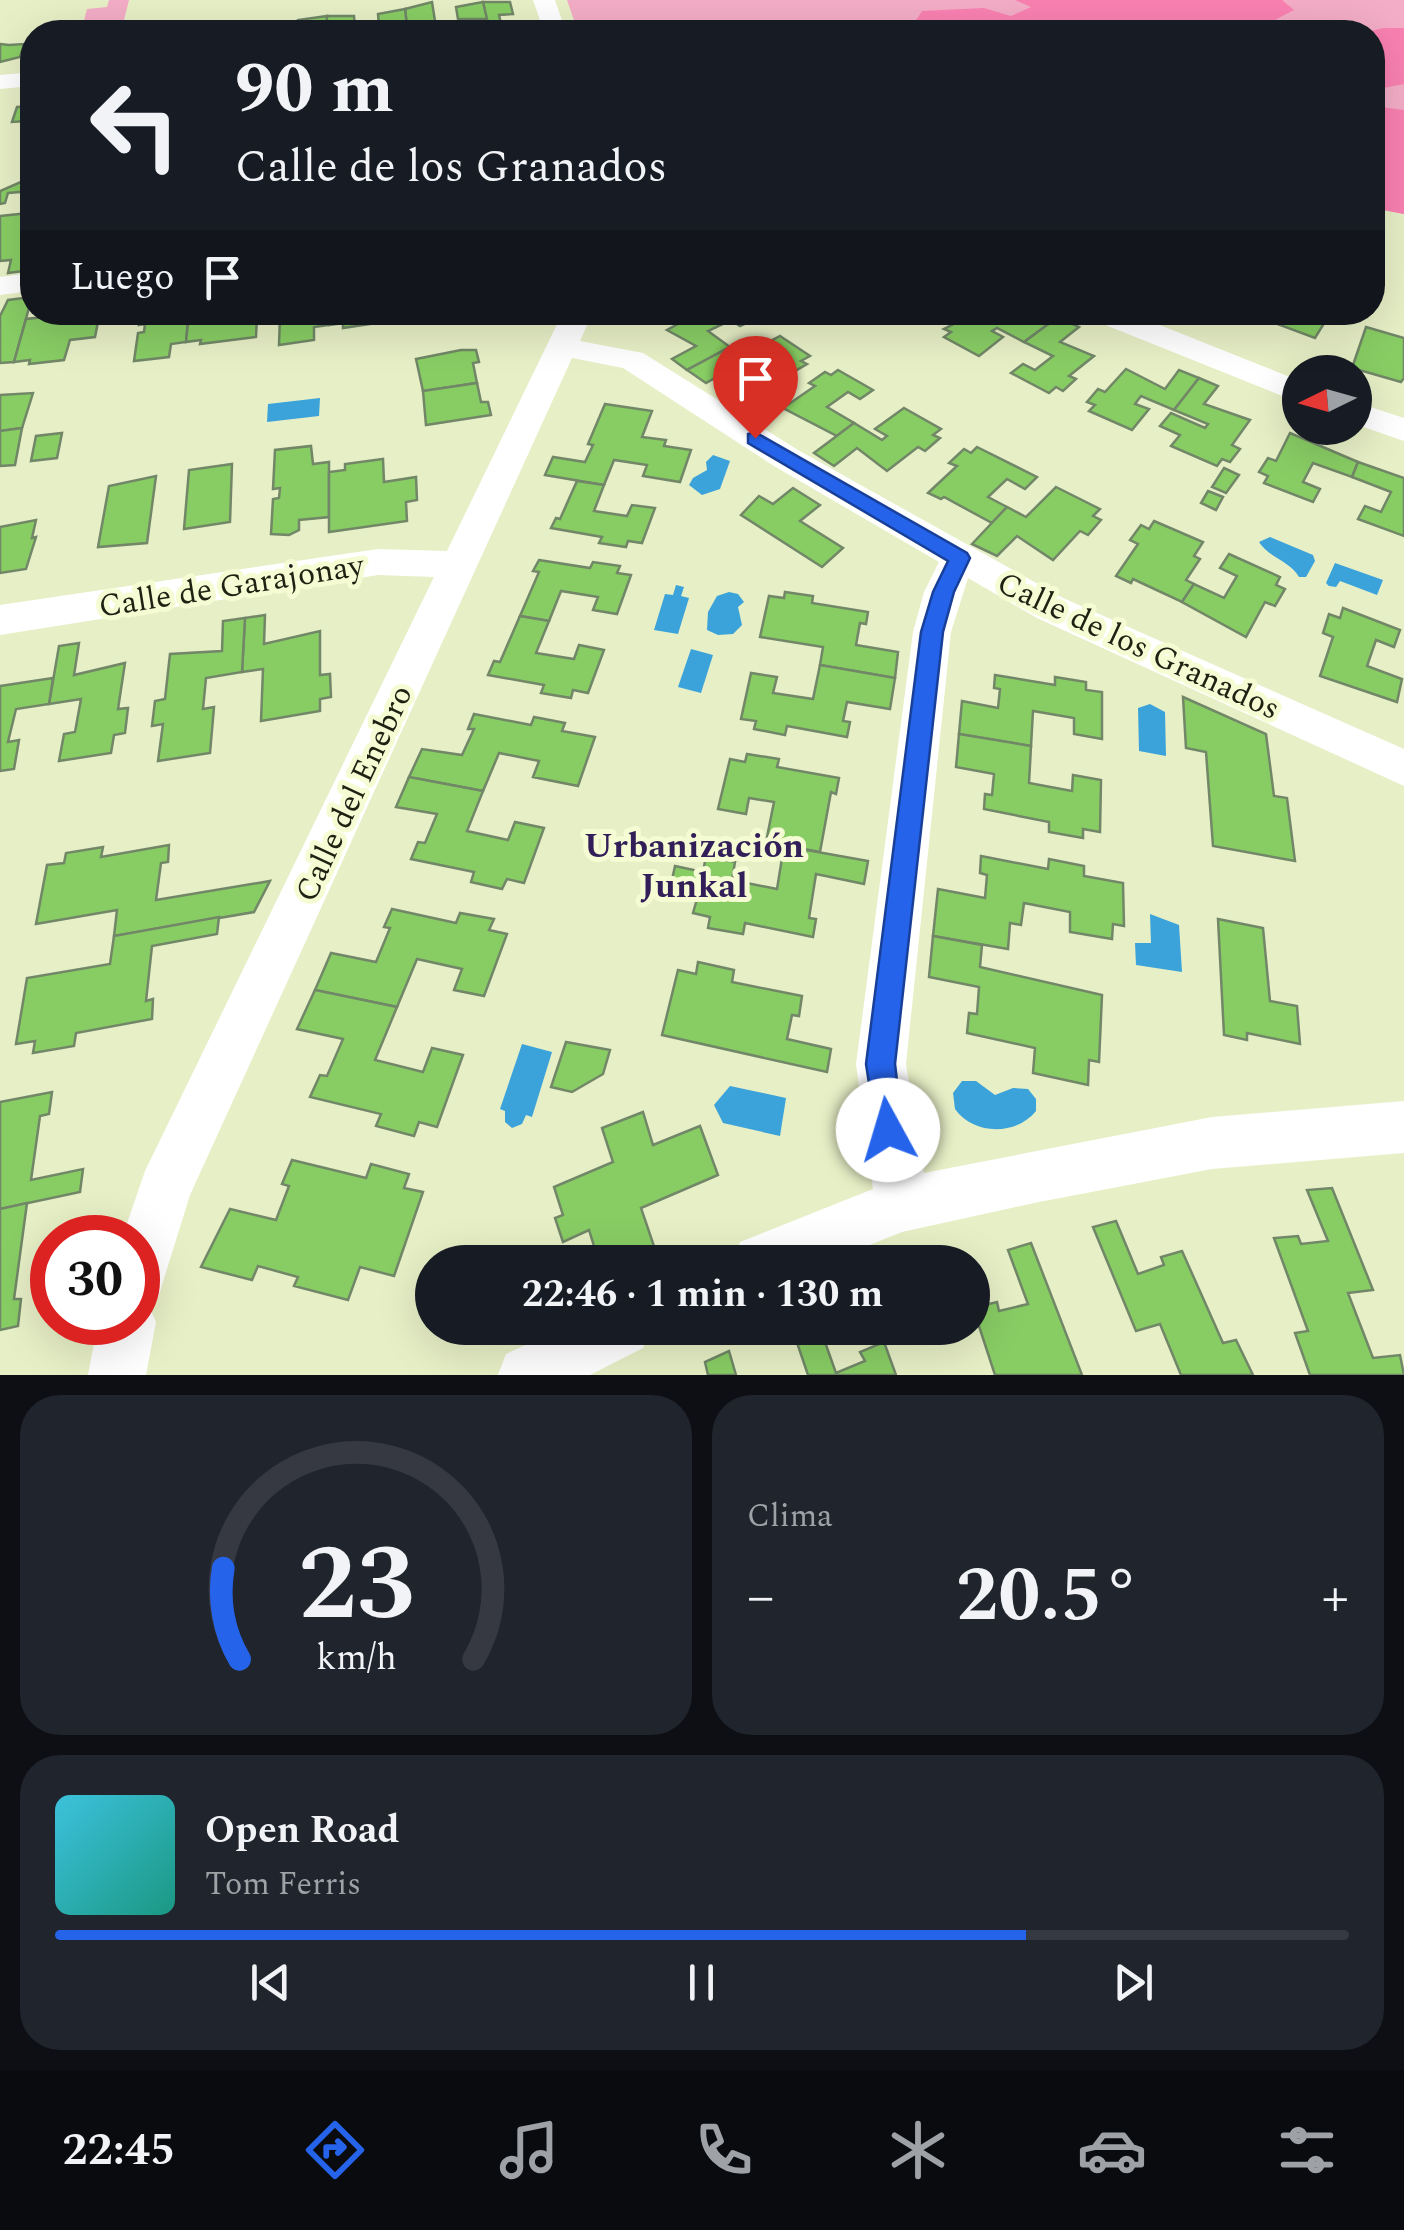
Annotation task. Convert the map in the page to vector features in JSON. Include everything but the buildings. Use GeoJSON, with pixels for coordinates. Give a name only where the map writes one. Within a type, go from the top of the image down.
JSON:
{"type":"FeatureCollection","features":[{"type":"Feature","properties":{"kind":"street"},"geometry":{"type":"LineString","coordinates":[[1131,325],[1282,387]]}},
{"type":"Feature","properties":{"kind":"street","name":"Calle de los Granados"},"geometry":{"type":"LineString","coordinates":[[571,330],[632,360],[786,458],[1050,608],[1404,768]]}},
{"type":"Feature","properties":{"kind":"street","name":"Calle del Enebro"},"geometry":{"type":"LineString","coordinates":[[157,1215],[164,1190],[571,330]]}},
{"type":"Feature","properties":{"kind":"street"},"geometry":{"type":"LineString","coordinates":[[1372,419],[1404,430]]}},
{"type":"Feature","properties":{"kind":"street"},"geometry":{"type":"LineString","coordinates":[[902,1205],[880,1064],[932,632],[943,592],[959,558]]}},
{"type":"Feature","properties":{"kind":"street","name":"Calle de Garajonay"},"geometry":{"type":"LineString","coordinates":[[0,620],[378,562],[462,565]]}},
{"type":"Feature","properties":{"kind":"street"},"geometry":{"type":"LineString","coordinates":[[802,1245],[902,1205],[1212,1143],[1404,1127]]}},
{"type":"Feature","properties":{"kind":"street"},"geometry":{"type":"LineString","coordinates":[[117,1375],[123,1345]]}},
{"type":"Feature","properties":{"kind":"street"},"geometry":{"type":"LineString","coordinates":[[527,1375],[588,1345]]}},
{"type":"Feature","properties":{"kind":"shaded area"},"geometry":{"type":"Polygon","coordinates":[[[109,0],[129,0],[124,20],[84,20],[87,9],[107,7],[109,0]]]}},
{"type":"Feature","properties":{"kind":"shaded area"},"geometry":{"type":"Polygon","coordinates":[[[567,0],[1404,0],[1404,214],[1385,210],[1385,20],[574,20],[567,0]]]}},
{"type":"Feature","properties":{"kind":"shaded area"},"geometry":{"type":"Polygon","coordinates":[[[1015,0],[1282,0],[1294,10],[1275,20],[916,20],[922,11],[984,8],[1011,16],[1031,7],[1015,0]]]}},
{"type":"Feature","properties":{"kind":"shaded area"},"geometry":{"type":"Polygon","coordinates":[[[1385,28],[1404,28],[1404,84],[1385,88],[1385,28]]]}},
{"type":"Feature","properties":{"kind":"shaded area"},"geometry":{"type":"Polygon","coordinates":[[[1385,108],[1404,110],[1404,214],[1385,210],[1385,108]]]}},
{"type":"Feature","properties":{"kind":"water"},"geometry":{"type":"Polygon","coordinates":[[[320,398],[319,416],[267,422],[268,404],[320,398]]]}},
{"type":"Feature","properties":{"kind":"water"},"geometry":{"type":"Polygon","coordinates":[[[713,455],[730,461],[720,489],[702,495],[689,485],[707,470],[706,462],[713,455]]]}},
{"type":"Feature","properties":{"kind":"water"},"geometry":{"type":"Polygon","coordinates":[[[1270,537],[1313,555],[1315,561],[1306,577],[1299,577],[1259,542],[1270,537]]]}},
{"type":"Feature","properties":{"kind":"water"},"geometry":{"type":"Polygon","coordinates":[[[1335,563],[1383,580],[1377,595],[1340,581],[1336,587],[1329,586],[1326,583],[1335,563]]]}},
{"type":"Feature","properties":{"kind":"water"},"geometry":{"type":"Polygon","coordinates":[[[676,585],[684,587],[681,596],[689,598],[678,634],[654,630],[665,594],[673,595],[676,585]]]}},
{"type":"Feature","properties":{"kind":"water"},"geometry":{"type":"Polygon","coordinates":[[[738,594],[744,602],[738,607],[742,625],[733,634],[718,635],[707,630],[708,612],[717,596],[738,594]]]}},
{"type":"Feature","properties":{"kind":"water"},"geometry":{"type":"Polygon","coordinates":[[[691,649],[713,655],[701,693],[678,687],[691,649]]]}},
{"type":"Feature","properties":{"kind":"water"},"geometry":{"type":"Polygon","coordinates":[[[1150,704],[1165,712],[1166,756],[1139,751],[1138,708],[1150,704]]]}},
{"type":"Feature","properties":{"kind":"water"},"geometry":{"type":"Polygon","coordinates":[[[1150,914],[1179,925],[1182,972],[1136,965],[1135,943],[1151,943],[1150,914]]]}},
{"type":"Feature","properties":{"kind":"water"},"geometry":{"type":"Polygon","coordinates":[[[522,1044],[552,1052],[532,1117],[526,1115],[522,1124],[512,1128],[505,1122],[505,1111],[500,1109],[522,1044]]]}},
{"type":"Feature","properties":{"kind":"water"},"geometry":{"type":"Polygon","coordinates":[[[962,1081],[976,1081],[995,1095],[1013,1088],[1028,1089],[1036,1099],[1036,1111],[1028,1119],[1006,1128],[972,1124],[955,1109],[953,1093],[962,1081]]]}},
{"type":"Feature","properties":{"kind":"water"},"geometry":{"type":"Polygon","coordinates":[[[730,1086],[786,1098],[780,1136],[723,1123],[714,1105],[730,1086]]]}},
{"type":"Feature","properties":{"kind":"district","name":"Urbanización Junkal"},"geometry":{"type":"Point","coordinates":[694,865]}},
{"type":"Feature","properties":{"kind":"route"},"geometry":{"type":"LineString","coordinates":[[755,438],[959,558],[943,592],[932,632],[880,1064],[888,1130]]}}]}
